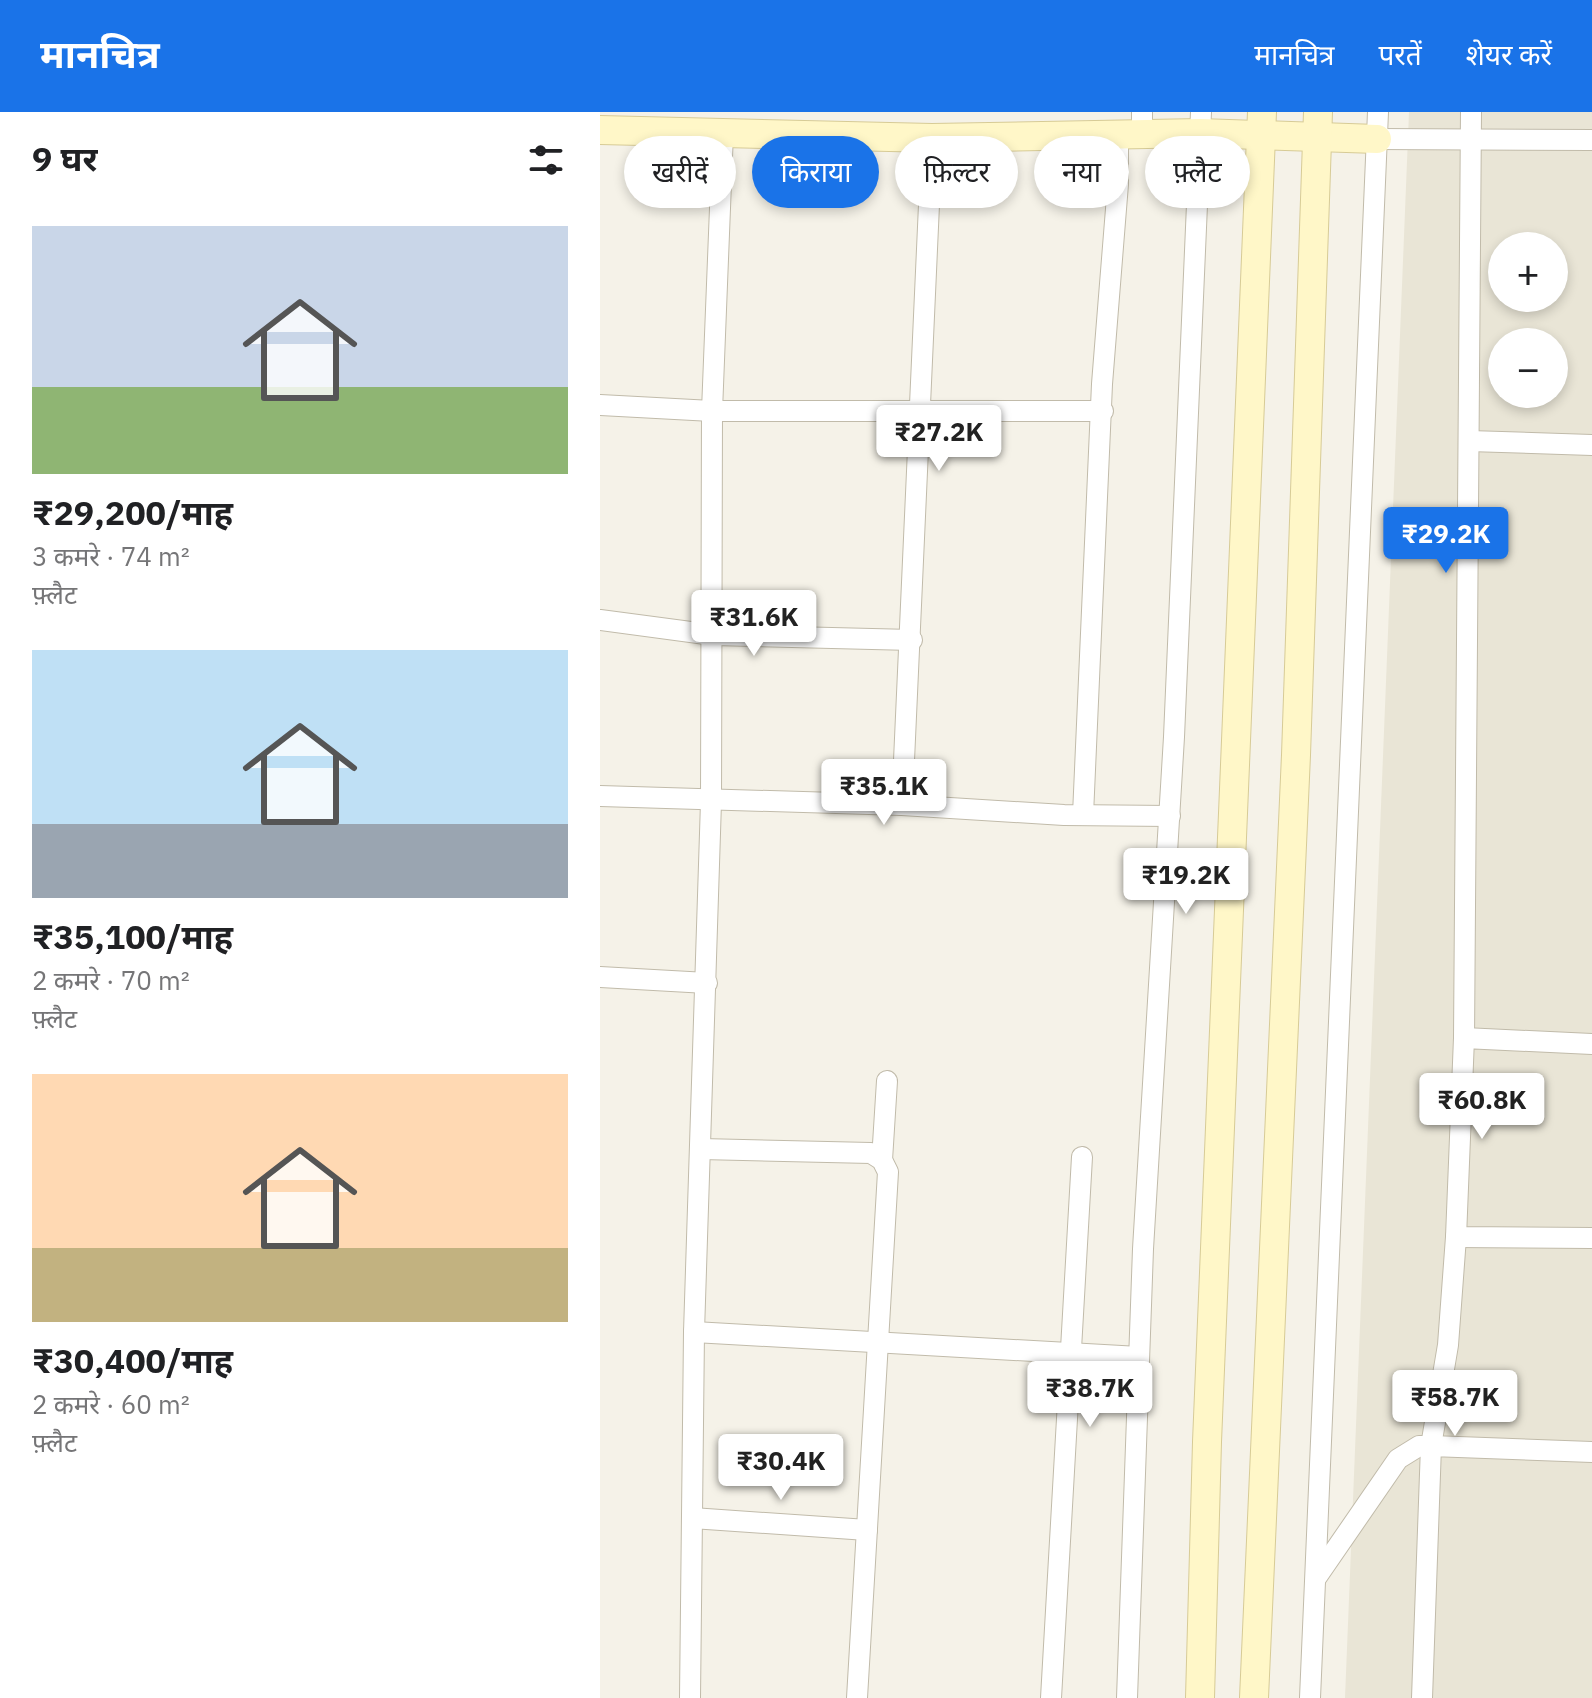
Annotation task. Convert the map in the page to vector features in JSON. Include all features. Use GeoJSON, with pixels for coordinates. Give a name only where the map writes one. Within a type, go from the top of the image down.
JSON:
{"type":"FeatureCollection","features":[{"type":"Feature","properties":{"kind":"main road"},"geometry":{"type":"LineString","coordinates":[[972,136],[1200,122],[1378,126]]}},
{"type":"Feature","properties":{"kind":"main road"},"geometry":{"type":"LineString","coordinates":[[1200,1698],[1207,1426],[1262,124]]}},
{"type":"Feature","properties":{"kind":"main road"},"geometry":{"type":"LineString","coordinates":[[1254,1698],[1296,755],[1317,125]]}},
{"type":"Feature","properties":{"kind":"main road"},"geometry":{"type":"LineString","coordinates":[[600,130],[895,137]]}},
{"type":"Feature","properties":{"kind":"street"},"geometry":{"type":"LineString","coordinates":[[1422,1698],[1431,1446],[1448,1345],[1464,1038],[1471,112]]}},
{"type":"Feature","properties":{"kind":"street"},"geometry":{"type":"LineString","coordinates":[[1127,1698],[1139,1357],[1170,816],[1200,122]]}},
{"type":"Feature","properties":{"kind":"street"},"geometry":{"type":"LineString","coordinates":[[1310,1698],[1378,126],[1471,139],[1592,140]]}},
{"type":"Feature","properties":{"kind":"street"},"geometry":{"type":"LineString","coordinates":[[1083,815],[1103,411],[1134,128]]}},
{"type":"Feature","properties":{"kind":"street"},"geometry":{"type":"LineString","coordinates":[[690,1698],[694,1332],[711,802],[712,411],[723,132]]}},
{"type":"Feature","properties":{"kind":"street"},"geometry":{"type":"LineString","coordinates":[[902,805],[912,640],[918,411],[928,208]]}},
{"type":"Feature","properties":{"kind":"street"},"geometry":{"type":"LineString","coordinates":[[600,405],[712,411],[1103,411]]}},
{"type":"Feature","properties":{"kind":"street"},"geometry":{"type":"LineString","coordinates":[[1469,441],[1592,445]]}},
{"type":"Feature","properties":{"kind":"street"},"geometry":{"type":"LineString","coordinates":[[600,620],[713,635],[912,640]]}},
{"type":"Feature","properties":{"kind":"street"},"geometry":{"type":"LineString","coordinates":[[600,796],[1170,816]]}},
{"type":"Feature","properties":{"kind":"street"},"geometry":{"type":"LineString","coordinates":[[600,977],[707,983]]}},
{"type":"Feature","properties":{"kind":"street"},"geometry":{"type":"LineString","coordinates":[[1464,1038],[1592,1044]]}},
{"type":"Feature","properties":{"kind":"street"},"geometry":{"type":"LineString","coordinates":[[857,1698],[888,1172],[882,1160],[887,1081]]}},
{"type":"Feature","properties":{"kind":"street"},"geometry":{"type":"LineString","coordinates":[[701,1149],[871,1153],[882,1160]]}},
{"type":"Feature","properties":{"kind":"street"},"geometry":{"type":"LineString","coordinates":[[1051,1698],[1082,1157]]}},
{"type":"Feature","properties":{"kind":"street"},"geometry":{"type":"LineString","coordinates":[[1456,1237],[1592,1238]]}},
{"type":"Feature","properties":{"kind":"street"},"geometry":{"type":"LineString","coordinates":[[694,1332],[1139,1357]]}},
{"type":"Feature","properties":{"kind":"street"},"geometry":{"type":"LineString","coordinates":[[1316,1578],[1398,1459],[1419,1446],[1592,1452]]}},
{"type":"Feature","properties":{"kind":"street"},"geometry":{"type":"LineString","coordinates":[[692,1518],[867,1530]]}},
{"type":"Feature","properties":{"kind":"shaded area"},"geometry":{"type":"Polygon","coordinates":[[[1409,112],[1592,112],[1592,1698],[1345,1698],[1409,112]]]}}]}
